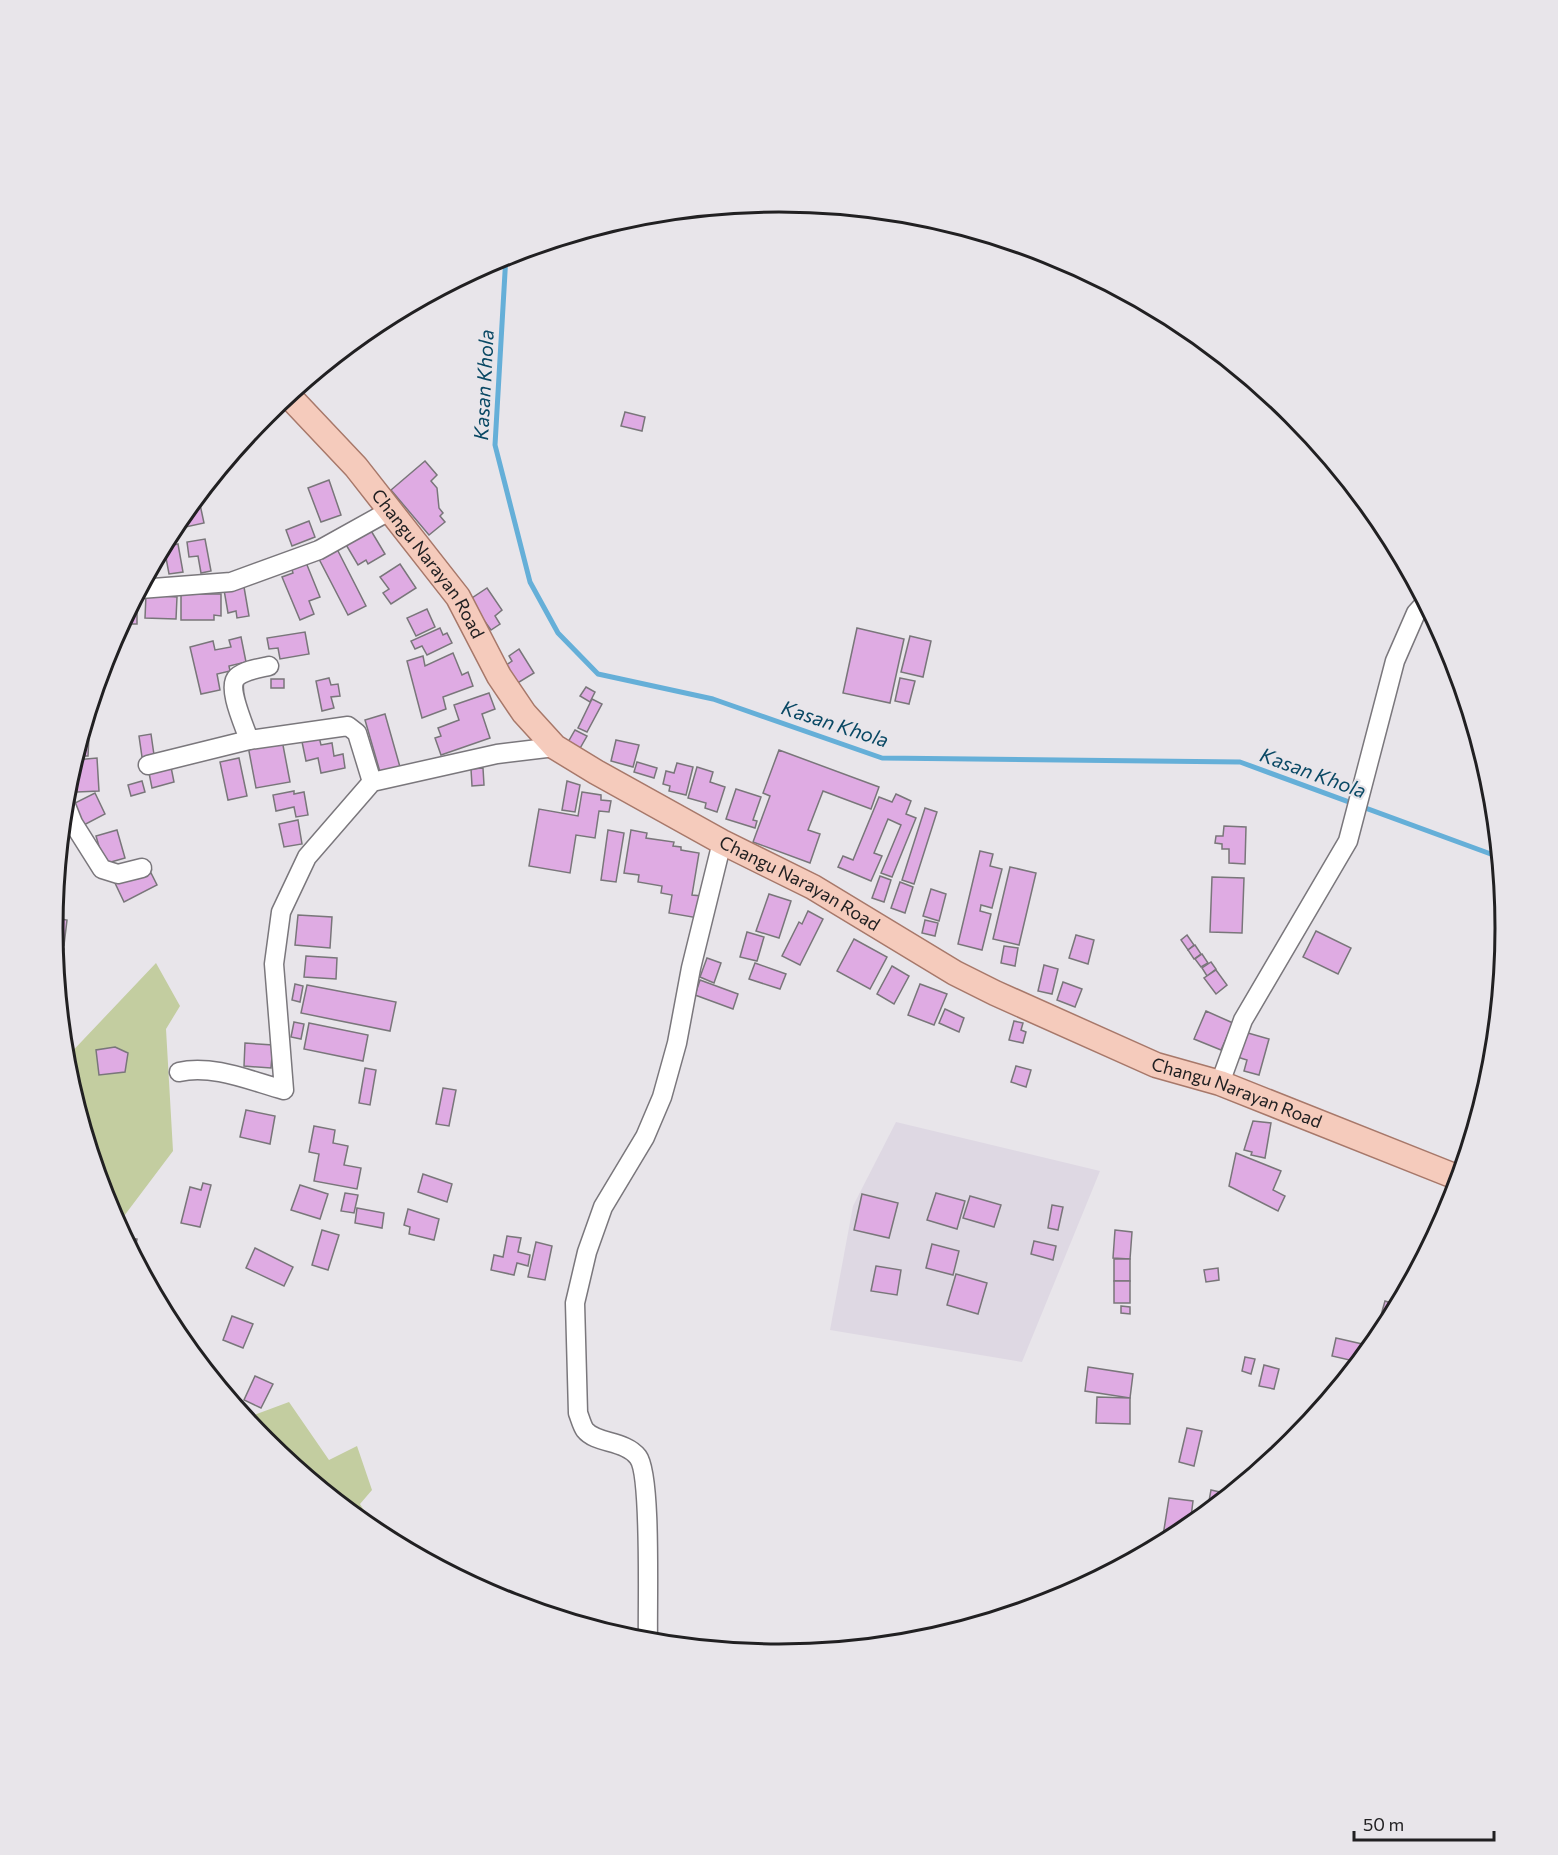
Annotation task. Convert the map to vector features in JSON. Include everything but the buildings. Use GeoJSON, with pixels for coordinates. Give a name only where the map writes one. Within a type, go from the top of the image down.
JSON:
{"type":"FeatureCollection","features":[{"type":"Feature","properties":{"kind":"main road","name":"Changu Narayan Road"},"geometry":{"type":"LineString","coordinates":[[294,401],[356,467],[458,597],[499,675],[524,713],[555,747],[722,842],[813,887],[955,973],[995,993],[1156,1065],[1220,1083],[1451,1175]]}},
{"type":"Feature","properties":{"kind":"street"},"geometry":{"type":"LineString","coordinates":[[149,588],[231,582],[319,550],[391,510]]}},
{"type":"Feature","properties":{"kind":"street"},"geometry":{"type":"LineString","coordinates":[[1220,1083],[1243,1020],[1348,841],[1395,661],[1420,609]]}},
{"type":"Feature","properties":{"kind":"street"},"geometry":{"type":"LineString","coordinates":[[249,740],[232,690],[234,680],[239,674],[269,666]]}},
{"type":"Feature","properties":{"kind":"street"},"geometry":{"type":"LineString","coordinates":[[148,765],[249,740],[348,726],[357,733],[372,782]]}},
{"type":"Feature","properties":{"kind":"street"},"geometry":{"type":"LineString","coordinates":[[179,1072],[192,1069],[231,1075],[284,1090],[274,964],[281,912],[307,857],[372,782],[448,764],[555,747]]}},
{"type":"Feature","properties":{"kind":"street"},"geometry":{"type":"LineString","coordinates":[[72,819],[102,869],[118,874],[142,868]]}},
{"type":"Feature","properties":{"kind":"street"},"geometry":{"type":"LineString","coordinates":[[648,1631],[647,1532],[643,1473],[639,1458],[629,1449],[595,1437],[585,1430],[578,1413],[575,1303],[587,1252],[603,1207],[645,1137],[662,1097],[677,1042],[691,968],[722,842]]}},
{"type":"Feature","properties":{"kind":"shaded area"},"geometry":{"type":"Polygon","coordinates":[[[896,1122],[1100,1171],[1022,1362],[830,1330],[853,1206],[896,1122]]]}},
{"type":"Feature","properties":{"kind":"green space"},"geometry":{"type":"Polygon","coordinates":[[[156,963],[180,1006],[166,1029],[173,1151],[124,1216],[101,1158],[87,1113],[74,1050],[156,963]]]}},
{"type":"Feature","properties":{"kind":"green space"},"geometry":{"type":"Polygon","coordinates":[[[289,1402],[329,1460],[357,1446],[372,1490],[360,1504],[364,1511],[307,1466],[255,1415],[289,1402]]]}},
{"type":"Feature","properties":{"kind":"waterway","name":"Kasan Khola"},"geometry":{"type":"LineString","coordinates":[[505,266],[495,445],[530,582],[558,633],[598,674],[713,699],[882,758],[1240,762],[1491,854]]}}]}
